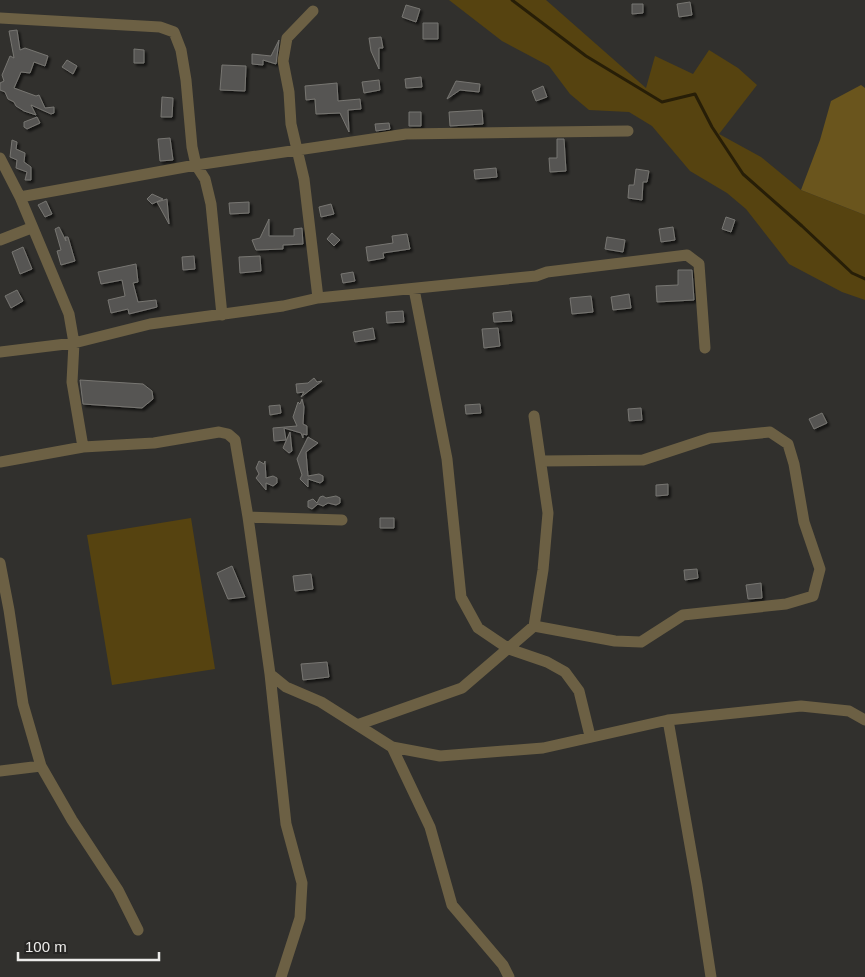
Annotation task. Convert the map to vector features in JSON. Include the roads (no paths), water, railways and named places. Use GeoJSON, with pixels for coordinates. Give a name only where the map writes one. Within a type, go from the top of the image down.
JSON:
{"type":"FeatureCollection","features":[{"type":"Feature","properties":{"kind":"street"},"geometry":{"type":"LineString","coordinates":[[313,11],[287,38],[283,50],[291,124],[304,179],[318,298]]}},
{"type":"Feature","properties":{"kind":"street"},"geometry":{"type":"LineString","coordinates":[[0,18],[160,27],[174,32],[186,80],[192,147],[196,165],[206,179],[211,204],[222,315]]}},
{"type":"Feature","properties":{"kind":"street"},"geometry":{"type":"LineString","coordinates":[[20,197],[196,165],[406,134],[628,131]]}},
{"type":"Feature","properties":{"kind":"street"},"geometry":{"type":"LineString","coordinates":[[0,158],[20,197],[31,228],[69,314],[74,343],[72,382],[83,447]]}},
{"type":"Feature","properties":{"kind":"street"},"geometry":{"type":"LineString","coordinates":[[0,240],[31,228]]}},
{"type":"Feature","properties":{"kind":"street"},"geometry":{"type":"LineString","coordinates":[[0,352],[74,343],[150,324],[222,315],[318,298],[536,276],[546,272],[687,255],[700,264],[705,348]]}},
{"type":"Feature","properties":{"kind":"street"},"geometry":{"type":"LineString","coordinates":[[414,289],[448,459],[461,597],[478,628],[509,649],[547,662],[565,672],[579,691],[590,736]]}},
{"type":"Feature","properties":{"kind":"street"},"geometry":{"type":"LineString","coordinates":[[357,725],[462,688],[534,626],[543,570],[548,513],[534,416]]}},
{"type":"Feature","properties":{"kind":"street"},"geometry":{"type":"LineString","coordinates":[[0,462],[83,447],[154,443],[218,432],[228,434],[235,440],[270,674],[286,824],[302,883],[300,918],[281,977]]}},
{"type":"Feature","properties":{"kind":"street"},"geometry":{"type":"LineString","coordinates":[[534,626],[615,641],[642,642],[683,615],[786,604],[813,596],[820,569],[804,522],[788,444],[770,432],[710,438],[643,460],[541,461]]}},
{"type":"Feature","properties":{"kind":"street"},"geometry":{"type":"LineString","coordinates":[[248,517],[342,520]]}},
{"type":"Feature","properties":{"kind":"street"},"geometry":{"type":"LineString","coordinates":[[0,563],[23,704],[41,766],[72,820],[118,890],[138,930]]}},
{"type":"Feature","properties":{"kind":"street"},"geometry":{"type":"LineString","coordinates":[[270,674],[286,687],[321,702],[392,747],[440,756],[543,748],[668,720],[801,706],[849,711],[865,720]]}},
{"type":"Feature","properties":{"kind":"street"},"geometry":{"type":"LineString","coordinates":[[668,720],[698,886],[711,977]]}},
{"type":"Feature","properties":{"kind":"street"},"geometry":{"type":"LineString","coordinates":[[392,747],[430,827],[452,905],[502,965],[509,977]]}},
{"type":"Feature","properties":{"kind":"street"},"geometry":{"type":"LineString","coordinates":[[0,771],[41,766]]}},
{"type":"Feature","properties":{"kind":"waterway"},"geometry":{"type":"LineString","coordinates":[[512,0],[586,56],[662,102],[695,94],[712,127],[743,174],[852,273],[865,279]]}}]}
